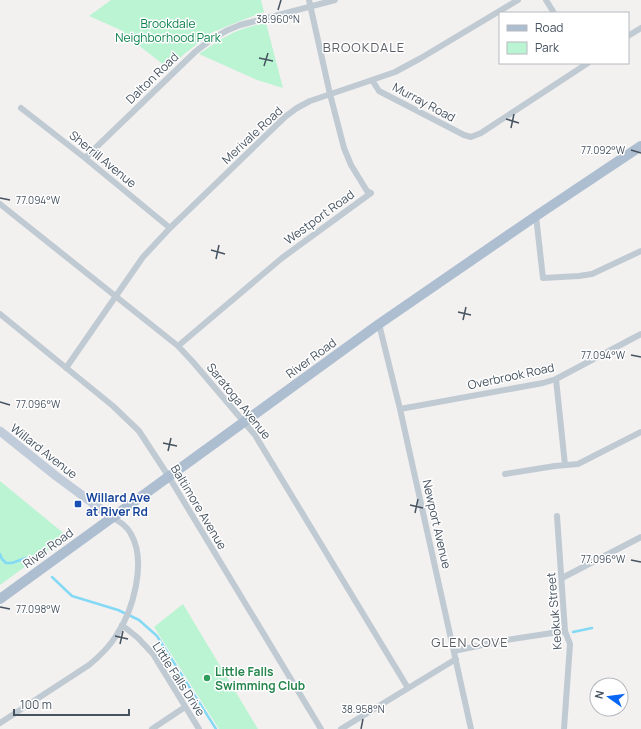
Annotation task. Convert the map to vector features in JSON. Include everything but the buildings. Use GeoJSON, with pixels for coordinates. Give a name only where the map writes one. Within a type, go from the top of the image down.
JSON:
{"type":"FeatureCollection","features":[{"type":"Feature","properties":{"kind":"main road","name":"River Road"},"geometry":{"type":"LineString","coordinates":[[0,599],[379,324],[641,146]]}},
{"type":"Feature","properties":{"kind":"street","name":"Dalton Road"},"geometry":{"type":"LineString","coordinates":[[85,158],[195,52],[210,40],[229,29],[240,25],[310,3],[335,0]]}},
{"type":"Feature","properties":{"kind":"street","name":"Merivale Road"},"geometry":{"type":"LineString","coordinates":[[66,368],[143,257],[170,228],[286,116],[310,101],[395,72],[518,0]]}},
{"type":"Feature","properties":{"kind":"street"},"geometry":{"type":"LineString","coordinates":[[546,0],[553,12]]}},
{"type":"Feature","properties":{"kind":"street","name":"Westport Road"},"geometry":{"type":"LineString","coordinates":[[178,346],[282,258],[371,193],[367,191],[351,165],[344,148],[330,94],[310,3]]}},
{"type":"Feature","properties":{"kind":"street"},"geometry":{"type":"LineString","coordinates":[[629,35],[641,28]]}},
{"type":"Feature","properties":{"kind":"street","name":"Murray Road"},"geometry":{"type":"LineString","coordinates":[[372,80],[379,91],[470,137],[480,133],[586,64]]}},
{"type":"Feature","properties":{"kind":"street","name":"Sherrill Avenue"},"geometry":{"type":"LineString","coordinates":[[21,108],[85,158],[170,228]]}},
{"type":"Feature","properties":{"kind":"street","name":"Saratoga Avenue"},"geometry":{"type":"LineString","coordinates":[[0,204],[178,346],[255,435],[408,688]]}},
{"type":"Feature","properties":{"kind":"street"},"geometry":{"type":"LineString","coordinates":[[536,216],[543,278],[592,274],[641,251]]}},
{"type":"Feature","properties":{"kind":"street","name":"Baltimore Avenue"},"geometry":{"type":"LineString","coordinates":[[0,314],[114,406],[139,431],[169,477],[321,729]]}},
{"type":"Feature","properties":{"kind":"street","name":"Newport Avenue"},"geometry":{"type":"LineString","coordinates":[[379,324],[400,409],[471,729]]}},
{"type":"Feature","properties":{"kind":"street","name":"Overbrook Road"},"geometry":{"type":"LineString","coordinates":[[400,409],[543,383],[556,379],[641,334]]}},
{"type":"Feature","properties":{"kind":"street"},"geometry":{"type":"LineString","coordinates":[[556,379],[565,465]]}},
{"type":"Feature","properties":{"kind":"street","name":"Willard Avenue"},"geometry":{"type":"LineString","coordinates":[[0,431],[81,496],[113,518]]}},
{"type":"Feature","properties":{"kind":"street"},"geometry":{"type":"LineString","coordinates":[[505,474],[578,464],[641,432]]}},
{"type":"Feature","properties":{"kind":"street","name":"Keokuk Street"},"geometry":{"type":"LineString","coordinates":[[557,516],[565,631],[570,644],[564,729]]}},
{"type":"Feature","properties":{"kind":"street"},"geometry":{"type":"LineString","coordinates":[[0,724],[90,665],[109,645],[126,619],[138,570],[136,548],[130,532],[123,524],[113,518]]}},
{"type":"Feature","properties":{"kind":"street"},"geometry":{"type":"LineString","coordinates":[[562,578],[641,537]]}},
{"type":"Feature","properties":{"kind":"street","name":"Little Falls Drive"},"geometry":{"type":"LineString","coordinates":[[122,625],[138,638],[153,654],[198,729]]}},
{"type":"Feature","properties":{"kind":"street"},"geometry":{"type":"LineString","coordinates":[[454,651],[506,640],[565,631]]}},
{"type":"Feature","properties":{"kind":"street"},"geometry":{"type":"LineString","coordinates":[[341,729],[456,659]]}},
{"type":"Feature","properties":{"kind":"street"},"geometry":{"type":"LineString","coordinates":[[152,729],[185,707]]}},
{"type":"Feature","properties":{"kind":"green space","name":"Brookdale Neighborhood Park"},"geometry":{"type":"Polygon","coordinates":[[[111,0],[261,0],[264,12],[211,33],[183,55],[169,69],[123,33],[123,31],[89,16],[111,0]]]}},
{"type":"Feature","properties":{"kind":"green space","name":"Brookdale Neighborhood Park"},"geometry":{"type":"Polygon","coordinates":[[[266,23],[283,88],[257,80],[199,54],[230,34],[266,23]]]}},
{"type":"Feature","properties":{"kind":"green space"},"geometry":{"type":"Polygon","coordinates":[[[0,481],[67,536],[0,585],[0,481]]]}},
{"type":"Feature","properties":{"kind":"green space","name":"Little Falls Swimming Club"},"geometry":{"type":"Polygon","coordinates":[[[183,604],[258,729],[219,729],[154,627],[183,604]]]}},
{"type":"Feature","properties":{"kind":"waterway"},"geometry":{"type":"LineString","coordinates":[[0,554],[6,563],[12,563],[26,558],[34,559]]}},
{"type":"Feature","properties":{"kind":"waterway"},"geometry":{"type":"LineString","coordinates":[[52,577],[72,596],[118,610],[139,620],[157,636],[216,729]]}},
{"type":"Feature","properties":{"kind":"waterway"},"geometry":{"type":"LineString","coordinates":[[573,632],[592,628]]}},
{"type":"Feature","properties":{"kind":"place","name":"Willard Ave at River Rd"},"geometry":{"type":"Point","coordinates":[78,504]}},
{"type":"Feature","properties":{"kind":"place","name":"Little Falls Swimming Club"},"geometry":{"type":"Point","coordinates":[207,678]}},
{"type":"Feature","properties":{"kind":"district","name":"BROOKDALE"},"geometry":{"type":"Point","coordinates":[364,47]}},
{"type":"Feature","properties":{"kind":"district","name":"GLEN COVE"},"geometry":{"type":"Point","coordinates":[470,642]}}]}
